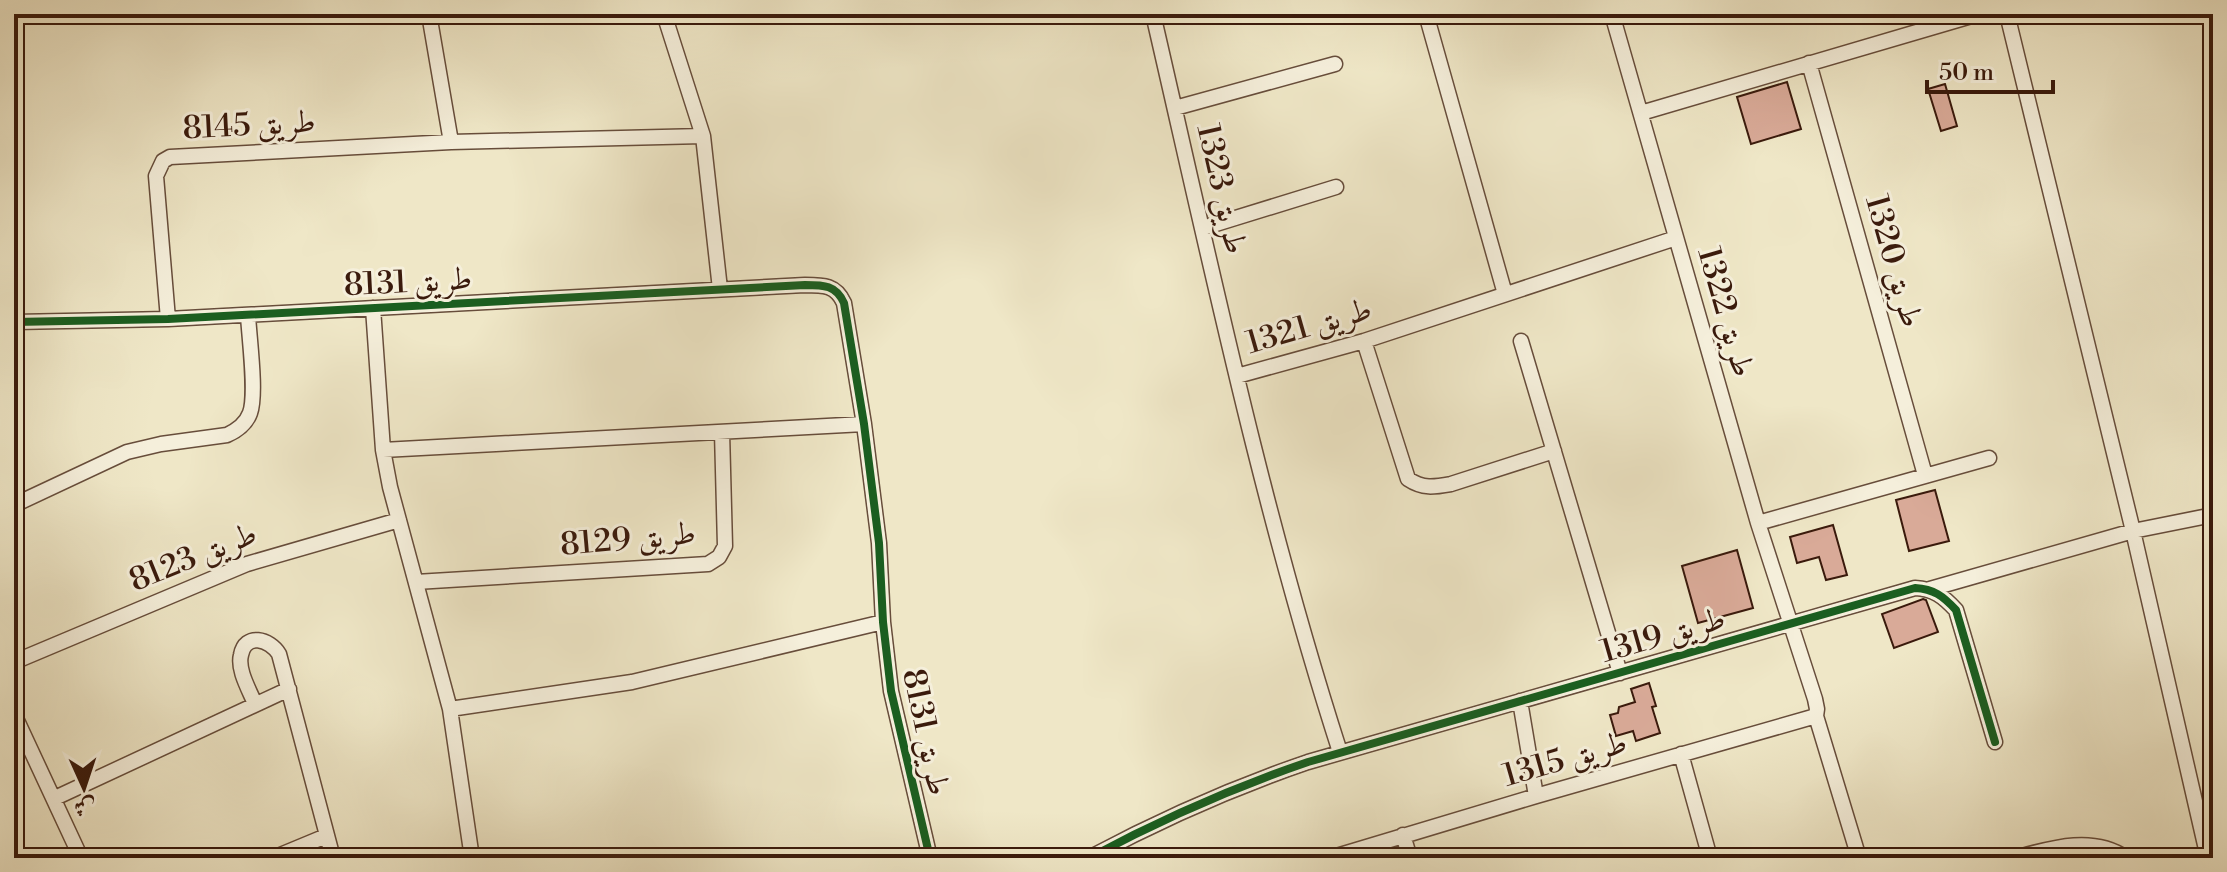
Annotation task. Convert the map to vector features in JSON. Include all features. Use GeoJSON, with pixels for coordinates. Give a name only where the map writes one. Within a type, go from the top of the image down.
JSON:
{"type":"FeatureCollection","features":[{"type":"Feature","properties":{"kind":"street"},"geometry":{"type":"LineString","coordinates":[[429,14],[451,142]]}},
{"type":"Feature","properties":{"kind":"street"},"geometry":{"type":"LineString","coordinates":[[664,14],[703,136],[720,289]]}},
{"type":"Feature","properties":{"kind":"street","name":"طريق 1323"},"geometry":{"type":"LineString","coordinates":[[1153,14],[1237,376]]}},
{"type":"Feature","properties":{"kind":"street"},"geometry":{"type":"LineString","coordinates":[[1426,14],[1505,294]]}},
{"type":"Feature","properties":{"kind":"street","name":"طريق 1322"},"geometry":{"type":"LineString","coordinates":[[1612,14],[1758,523],[1792,624],[1859,858]]}},
{"type":"Feature","properties":{"kind":"street"},"geometry":{"type":"LineString","coordinates":[[1641,113],[1978,14]]}},
{"type":"Feature","properties":{"kind":"street"},"geometry":{"type":"LineString","coordinates":[[2007,14],[2133,531],[2208,858]]}},
{"type":"Feature","properties":{"kind":"street","name":"طريق 1320"},"geometry":{"type":"LineString","coordinates":[[1809,63],[1925,475]]}},
{"type":"Feature","properties":{"kind":"street"},"geometry":{"type":"LineString","coordinates":[[1175,108],[1335,64]]}},
{"type":"Feature","properties":{"kind":"street","name":"طريق 8145"},"geometry":{"type":"LineString","coordinates":[[168,319],[156,176],[163,161],[178,155],[451,142],[703,136]]}},
{"type":"Feature","properties":{"kind":"street"},"geometry":{"type":"LineString","coordinates":[[1203,228],[1336,187]]}},
{"type":"Feature","properties":{"kind":"street","name":"طريق 1321"},"geometry":{"type":"LineString","coordinates":[[1340,752],[1283,565],[1237,376],[1364,341],[1676,238]]}},
{"type":"Feature","properties":{"kind":"street","name":"طريق 8131"},"geometry":{"type":"LineString","coordinates":[[14,322],[168,319],[805,285],[826,285],[836,289],[844,303],[864,424],[879,543],[891,691],[930,858]]}},
{"type":"Feature","properties":{"kind":"street"},"geometry":{"type":"LineString","coordinates":[[373,308],[383,450],[450,709],[472,858]]}},
{"type":"Feature","properties":{"kind":"street"},"geometry":{"type":"LineString","coordinates":[[14,505],[127,452],[227,435],[237,430],[244,424],[252,405],[248,315]]}},
{"type":"Feature","properties":{"kind":"street"},"geometry":{"type":"LineString","coordinates":[[1364,341],[1408,479],[1419,487],[1451,484],[1554,451]]}},
{"type":"Feature","properties":{"kind":"street"},"geometry":{"type":"LineString","coordinates":[[1521,341],[1620,673]]}},
{"type":"Feature","properties":{"kind":"street"},"geometry":{"type":"LineString","coordinates":[[383,450],[864,424]]}},
{"type":"Feature","properties":{"kind":"street","name":"طريق 8129"},"geometry":{"type":"LineString","coordinates":[[416,582],[708,564],[719,557],[725,546],[722,432]]}},
{"type":"Feature","properties":{"kind":"street"},"geometry":{"type":"LineString","coordinates":[[1758,523],[1989,458]]}},
{"type":"Feature","properties":{"kind":"street","name":"طريق 1319"},"geometry":{"type":"LineString","coordinates":[[1089,858],[1148,826],[1246,785],[1340,752],[1899,592],[1915,588],[1930,589],[2133,531],[2213,515]]}},
{"type":"Feature","properties":{"kind":"street","name":"طريق 8123"},"geometry":{"type":"LineString","coordinates":[[14,662],[247,564],[399,520]]}},
{"type":"Feature","properties":{"kind":"street"},"geometry":{"type":"LineString","coordinates":[[1930,589],[1945,598],[1956,610],[1995,742]]}},
{"type":"Feature","properties":{"kind":"street"},"geometry":{"type":"LineString","coordinates":[[450,709],[632,682],[883,622]]}},
{"type":"Feature","properties":{"kind":"street"},"geometry":{"type":"LineString","coordinates":[[255,704],[240,656],[250,642],[267,641],[274,646],[289,689],[333,858]]}},
{"type":"Feature","properties":{"kind":"street"},"geometry":{"type":"LineString","coordinates":[[55,798],[289,689]]}},
{"type":"Feature","properties":{"kind":"street"},"geometry":{"type":"LineString","coordinates":[[1520,701],[1536,796]]}},
{"type":"Feature","properties":{"kind":"street"},"geometry":{"type":"LineString","coordinates":[[14,714],[19,736],[55,798],[81,858]]}},
{"type":"Feature","properties":{"kind":"street","name":"طريق 1315"},"geometry":{"type":"LineString","coordinates":[[1330,858],[1816,716]]}},
{"type":"Feature","properties":{"kind":"street"},"geometry":{"type":"LineString","coordinates":[[1681,754],[1710,858]]}},
{"type":"Feature","properties":{"kind":"street"},"geometry":{"type":"LineString","coordinates":[[1403,835],[1410,858]]}},
{"type":"Feature","properties":{"kind":"street"},"geometry":{"type":"LineString","coordinates":[[280,857],[326,836]]}},
{"type":"Feature","properties":{"kind":"street"},"geometry":{"type":"LineString","coordinates":[[2015,858],[2046,849],[2088,844],[2117,852],[2126,858]]}},
{"type":"Feature","properties":{"kind":"building"},"geometry":{"type":"Polygon","coordinates":[[[1787,82],[1801,129],[1751,144],[1737,97],[1787,82]]]}},
{"type":"Feature","properties":{"kind":"building"},"geometry":{"type":"Polygon","coordinates":[[[1945,84],[1957,126],[1941,131],[1928,89],[1945,84]]]}},
{"type":"Feature","properties":{"kind":"building"},"geometry":{"type":"Polygon","coordinates":[[[1935,490],[1949,541],[1909,551],[1896,500],[1935,490]]]}},
{"type":"Feature","properties":{"kind":"building"},"geometry":{"type":"Polygon","coordinates":[[[1833,525],[1847,575],[1826,580],[1819,557],[1797,563],[1790,537],[1833,525]]]}},
{"type":"Feature","properties":{"kind":"building"},"geometry":{"type":"Polygon","coordinates":[[[1737,550],[1753,608],[1698,623],[1682,566],[1737,550]]]}},
{"type":"Feature","properties":{"kind":"building"},"geometry":{"type":"Polygon","coordinates":[[[1923,599],[1938,632],[1894,648],[1882,614],[1923,599]]]}},
{"type":"Feature","properties":{"kind":"building"},"geometry":{"type":"Polygon","coordinates":[[[1649,683],[1660,733],[1636,741],[1633,731],[1616,736],[1610,715],[1618,713],[1619,707],[1635,702],[1631,689],[1649,683]]]}},
{"type":"Feature","properties":{"kind":"cycle path"},"geometry":{"type":"LineString","coordinates":[[14,322],[168,319],[805,285],[833,289],[844,303],[864,424],[879,543],[891,691],[930,858]]}},
{"type":"Feature","properties":{"kind":"cycle path"},"geometry":{"type":"LineString","coordinates":[[1089,858],[1197,806],[1308,762],[1915,588],[1938,594],[1956,610],[1995,742]]}}]}
